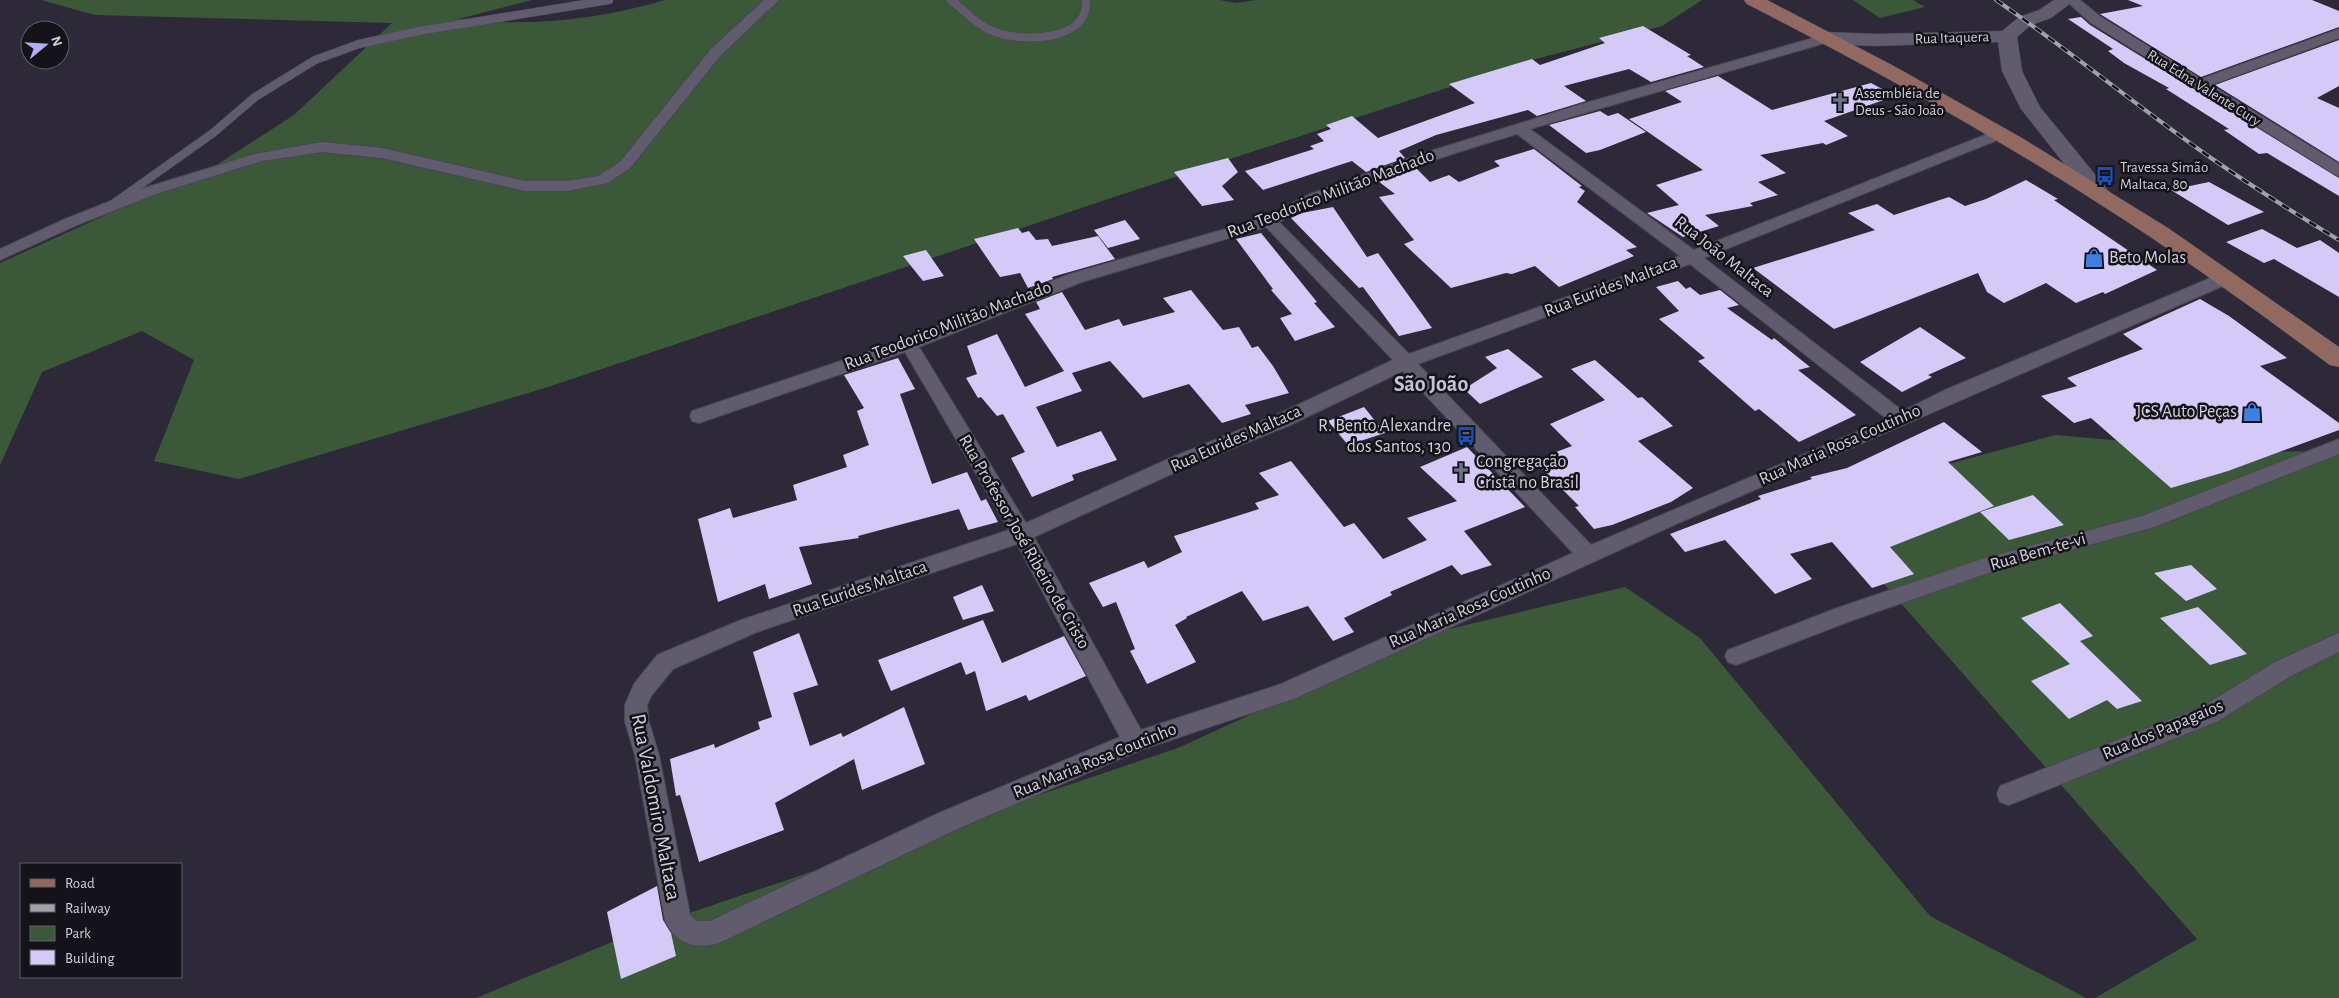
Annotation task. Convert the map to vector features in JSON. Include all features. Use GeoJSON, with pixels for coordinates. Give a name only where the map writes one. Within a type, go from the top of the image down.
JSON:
{"type":"FeatureCollection","features":[{"type":"Feature","properties":{"kind":"main road"},"geometry":{"type":"LineString","coordinates":[[1753,0],[1875,63],[2000,134],[2100,194],[2226,278],[2339,359]]}},
{"type":"Feature","properties":{"kind":"main road","name":"Rua Itaquera"},"geometry":{"type":"LineString","coordinates":[[1826,38],[1876,40],[2007,36],[2025,21],[2045,14],[2066,0]]}},
{"type":"Feature","properties":{"kind":"main road"},"geometry":{"type":"LineString","coordinates":[[2007,36],[2012,71],[2031,109],[2100,194]]}},
{"type":"Feature","properties":{"kind":"street"},"geometry":{"type":"LineString","coordinates":[[0,255],[71,222],[150,191],[260,157],[322,147],[382,153],[525,186],[567,186],[603,180],[625,166],[716,52],[772,0]]}},
{"type":"Feature","properties":{"kind":"street","name":"Rua Edna Valente Cury"},"geometry":{"type":"LineString","coordinates":[[2072,0],[2096,20],[2339,170]]}},
{"type":"Feature","properties":{"kind":"street"},"geometry":{"type":"LineString","coordinates":[[2199,85],[2339,33]]}},
{"type":"Feature","properties":{"kind":"street","name":"Rua Teodorico Militão Machado"},"geometry":{"type":"LineString","coordinates":[[699,416],[908,344],[1076,278],[1270,221],[1325,194],[1426,157],[1587,107],[1826,38]]}},
{"type":"Feature","properties":{"kind":"street","name":"Rua João Maltaca"},"geometry":{"type":"LineString","coordinates":[[1520,129],[1692,257],[1901,420]]}},
{"type":"Feature","properties":{"kind":"street","name":"Rua Eurides Maltaca"},"geometry":{"type":"LineString","coordinates":[[665,662],[749,626],[1022,534],[1182,461],[1282,421],[1345,389],[1406,362],[1692,257],[2000,134]]}},
{"type":"Feature","properties":{"kind":"street"},"geometry":{"type":"LineString","coordinates":[[1270,221],[1406,362],[1587,555]]}},
{"type":"Feature","properties":{"kind":"street","name":"Rua Maria Rosa Coutinho"},"geometry":{"type":"LineString","coordinates":[[712,933],[948,820],[1135,742],[1288,691],[1587,555],[1901,420],[1952,394],[2226,278]]}},
{"type":"Feature","properties":{"kind":"street","name":"Rua Professor José Ribeiro de Cristo"},"geometry":{"type":"LineString","coordinates":[[908,344],[1022,534],[1135,742]]}},
{"type":"Feature","properties":{"kind":"street","name":"Rua Bem-te-vi"},"geometry":{"type":"LineString","coordinates":[[1736,656],[1845,614],[1989,565],[2147,522],[2339,446]]}},
{"type":"Feature","properties":{"kind":"street","name":"Rua dos Papagaios"},"geometry":{"type":"LineString","coordinates":[[2009,794],[2210,714],[2283,669],[2339,642]]}},
{"type":"Feature","properties":{"kind":"street","name":"Rua Valdomiro Maltaca"},"geometry":{"type":"LineString","coordinates":[[665,662],[642,691],[636,705],[637,722],[647,755],[678,920],[685,931],[694,934],[712,933]]}},
{"type":"Feature","properties":{"kind":"lane"},"geometry":{"type":"LineString","coordinates":[[106,208],[213,134],[255,97],[314,60],[359,44],[419,30],[609,0]]}},
{"type":"Feature","properties":{"kind":"lane"},"geometry":{"type":"LineString","coordinates":[[951,0],[988,30],[1017,38],[1040,36],[1068,30],[1080,23],[1087,10],[1086,0]]}},
{"type":"Feature","properties":{"kind":"green space"},"geometry":{"type":"Polygon","coordinates":[[[41,0],[532,0],[458,19],[537,22],[614,13],[665,0],[1220,0],[1235,3],[1257,0],[1702,0],[1662,26],[1532,60],[1108,199],[548,387],[239,479],[154,461],[194,360],[142,331],[42,372],[0,465],[0,263],[218,164],[294,115],[392,23],[95,15],[41,0]]]}},
{"type":"Feature","properties":{"kind":"green space"},"geometry":{"type":"Polygon","coordinates":[[[1853,0],[1913,0],[1925,7],[1880,18],[1853,0]]]}},
{"type":"Feature","properties":{"kind":"green space"},"geometry":{"type":"Polygon","coordinates":[[[2055,435],[2251,452],[2339,451],[2339,998],[2095,998],[2197,939],[1839,533],[1883,482],[2055,435]]]}},
{"type":"Feature","properties":{"kind":"green space"},"geometry":{"type":"Polygon","coordinates":[[[1625,587],[1700,638],[1930,916],[2086,998],[476,998],[651,926],[1178,748],[1424,635],[1625,587]]]}},
{"type":"Feature","properties":{"kind":"building"},"geometry":{"type":"Polygon","coordinates":[[[2128,0],[2312,0],[2339,11],[2339,27],[2201,77],[2100,14],[2143,6],[2128,0]]]}},
{"type":"Feature","properties":{"kind":"building"},"geometry":{"type":"Polygon","coordinates":[[[2081,17],[2090,25],[2339,178],[2339,196],[2267,153],[2259,154],[2224,130],[2229,129],[2166,89],[2169,88],[2124,63],[2108,51],[2113,49],[2068,19],[2081,17]]]}},
{"type":"Feature","properties":{"kind":"building"},"geometry":{"type":"Polygon","coordinates":[[[1643,26],[1691,55],[1687,56],[1704,67],[1651,82],[1629,69],[1564,86],[1586,101],[1537,116],[1528,110],[1436,135],[1399,151],[1405,158],[1366,172],[1352,161],[1263,190],[1245,171],[1314,149],[1310,146],[1324,141],[1317,134],[1331,129],[1326,125],[1352,116],[1378,138],[1475,103],[1449,84],[1532,59],[1540,65],[1605,43],[1599,38],[1643,26]]]}},
{"type":"Feature","properties":{"kind":"building"},"geometry":{"type":"Polygon","coordinates":[[[2339,40],[2339,86],[2317,98],[2339,108],[2339,162],[2215,85],[2339,40]]]}},
{"type":"Feature","properties":{"kind":"building"},"geometry":{"type":"Polygon","coordinates":[[[1718,76],[1772,110],[1871,83],[1895,96],[1824,121],[1848,136],[1826,145],[1823,143],[1760,155],[1786,173],[1758,182],[1778,195],[1750,203],[1753,206],[1705,215],[1719,226],[1683,237],[1647,213],[1679,205],[1656,185],[1703,170],[1629,119],[1682,102],[1665,91],[1718,76]]]}},
{"type":"Feature","properties":{"kind":"building"},"geometry":{"type":"Polygon","coordinates":[[[1600,111],[1608,116],[1618,113],[1646,132],[1600,150],[1586,153],[1549,125],[1600,111]]]}},
{"type":"Feature","properties":{"kind":"building"},"geometry":{"type":"Polygon","coordinates":[[[1534,149],[1582,186],[1579,187],[1585,191],[1577,202],[1637,247],[1626,250],[1634,256],[1559,287],[1535,266],[1512,274],[1506,273],[1451,288],[1404,244],[1414,240],[1379,197],[1395,194],[1378,181],[1416,168],[1430,182],[1449,175],[1459,182],[1500,166],[1494,161],[1534,149]]]}},
{"type":"Feature","properties":{"kind":"building"},"geometry":{"type":"Polygon","coordinates":[[[1228,158],[1238,172],[1222,186],[1234,200],[1202,206],[1174,172],[1228,158]]]}},
{"type":"Feature","properties":{"kind":"building"},"geometry":{"type":"Polygon","coordinates":[[[2026,180],[2058,199],[2054,200],[2157,270],[2105,294],[2103,292],[2076,303],[2046,283],[2004,303],[1987,292],[1978,273],[1834,329],[1753,268],[1875,230],[1848,213],[1877,204],[1894,215],[1949,197],[1965,206],[1986,199],[2026,180]]]}},
{"type":"Feature","properties":{"kind":"building"},"geometry":{"type":"Polygon","coordinates":[[[2209,182],[2264,212],[2228,225],[2171,190],[2209,182]]]}},
{"type":"Feature","properties":{"kind":"building"},"geometry":{"type":"Polygon","coordinates":[[[1333,207],[1367,257],[1378,253],[1432,328],[1399,336],[1363,287],[1359,288],[1291,218],[1302,213],[1333,207]]]}},
{"type":"Feature","properties":{"kind":"building"},"geometry":{"type":"Polygon","coordinates":[[[1125,220],[1140,239],[1108,248],[1094,230],[1125,220]]]}},
{"type":"Feature","properties":{"kind":"building"},"geometry":{"type":"Polygon","coordinates":[[[1018,228],[1022,233],[1029,231],[1036,240],[1048,239],[1052,246],[1098,236],[1115,259],[1052,277],[1053,279],[1028,288],[1020,273],[1000,277],[974,239],[1018,228]]]}},
{"type":"Feature","properties":{"kind":"building"},"geometry":{"type":"Polygon","coordinates":[[[2262,229],[2297,248],[2320,240],[2339,253],[2339,297],[2274,259],[2264,263],[2226,242],[2262,229]]]}},
{"type":"Feature","properties":{"kind":"building"},"geometry":{"type":"Polygon","coordinates":[[[1261,233],[1317,302],[1314,303],[1335,327],[1295,341],[1280,318],[1292,314],[1271,290],[1273,289],[1236,239],[1261,233]]]}},
{"type":"Feature","properties":{"kind":"building"},"geometry":{"type":"Polygon","coordinates":[[[926,250],[944,276],[923,281],[903,256],[926,250]]]}},
{"type":"Feature","properties":{"kind":"building"},"geometry":{"type":"Polygon","coordinates":[[[1678,281],[1686,289],[1690,287],[1700,295],[1720,290],[1739,305],[1727,308],[1772,340],[1774,338],[1810,367],[1798,370],[1856,415],[1799,442],[1759,409],[1755,411],[1698,361],[1705,358],[1659,319],[1679,311],[1656,287],[1678,281]]]}},
{"type":"Feature","properties":{"kind":"building"},"geometry":{"type":"Polygon","coordinates":[[[1191,290],[1223,330],[1239,327],[1252,348],[1258,346],[1273,366],[1289,393],[1245,405],[1251,414],[1222,423],[1189,384],[1143,398],[1110,361],[1072,373],[1082,391],[1036,407],[1057,447],[1101,431],[1117,460],[1072,475],[1074,480],[1032,497],[1011,458],[1025,452],[1003,414],[997,416],[981,397],[978,398],[966,378],[977,374],[967,346],[997,334],[1025,387],[1064,371],[1025,314],[1040,309],[1036,302],[1062,292],[1085,330],[1119,319],[1123,326],[1175,312],[1163,298],[1191,290]]]}},
{"type":"Feature","properties":{"kind":"building"},"geometry":{"type":"Polygon","coordinates":[[[2200,299],[2229,316],[2287,358],[2260,366],[2339,423],[2339,430],[2228,471],[2171,488],[2091,418],[2074,423],[2041,396],[2077,386],[2067,378],[2143,349],[2123,334],[2200,299]]]}},
{"type":"Feature","properties":{"kind":"building"},"geometry":{"type":"Polygon","coordinates":[[[1920,327],[1966,358],[1928,375],[1932,377],[1902,392],[1860,362],[1920,327]]]}},
{"type":"Feature","properties":{"kind":"building"},"geometry":{"type":"Polygon","coordinates":[[[1508,349],[1543,377],[1480,404],[1464,389],[1497,368],[1485,357],[1508,349]]]}},
{"type":"Feature","properties":{"kind":"building"},"geometry":{"type":"Polygon","coordinates":[[[898,358],[915,389],[900,394],[932,484],[967,472],[981,501],[986,499],[998,522],[968,530],[959,509],[858,536],[859,538],[799,547],[812,584],[769,599],[765,584],[718,602],[698,519],[730,508],[733,518],[797,500],[793,485],[847,467],[843,455],[869,445],[857,411],[864,408],[844,375],[898,358]]]}},
{"type":"Feature","properties":{"kind":"building"},"geometry":{"type":"Polygon","coordinates":[[[1595,360],[1638,398],[1642,397],[1673,426],[1638,441],[1693,488],[1671,502],[1612,525],[1594,529],[1575,507],[1579,506],[1542,469],[1561,460],[1556,452],[1572,446],[1550,424],[1605,400],[1571,369],[1595,360]]]}},
{"type":"Feature","properties":{"kind":"building"},"geometry":{"type":"Polygon","coordinates":[[[1364,407],[1385,433],[1348,445],[1328,421],[1364,407]]]}},
{"type":"Feature","properties":{"kind":"building"},"geometry":{"type":"Polygon","coordinates":[[[1944,422],[1982,452],[1948,462],[1994,506],[1890,547],[1914,574],[1872,588],[1832,542],[1790,554],[1812,579],[1775,594],[1725,540],[1685,552],[1670,534],[1761,499],[1758,496],[1812,479],[1810,477],[1847,468],[1944,422]]]}},
{"type":"Feature","properties":{"kind":"building"},"geometry":{"type":"Polygon","coordinates":[[[1467,447],[1525,507],[1464,531],[1492,565],[1461,575],[1452,565],[1390,592],[1392,595],[1344,618],[1354,632],[1333,641],[1308,606],[1263,621],[1242,591],[1186,617],[1175,625],[1196,662],[1147,684],[1130,651],[1135,649],[1116,602],[1103,607],[1089,583],[1144,561],[1148,568],[1182,552],[1174,536],[1259,509],[1255,503],[1279,495],[1259,473],[1291,461],[1344,527],[1354,523],[1383,559],[1427,540],[1407,518],[1457,501],[1420,467],[1467,447]]]}},
{"type":"Feature","properties":{"kind":"building"},"geometry":{"type":"Polygon","coordinates":[[[2033,495],[2064,525],[2009,540],[1980,512],[2033,495]]]}},
{"type":"Feature","properties":{"kind":"building"},"geometry":{"type":"Polygon","coordinates":[[[2191,565],[2217,589],[2186,601],[2154,573],[2191,565]]]}},
{"type":"Feature","properties":{"kind":"building"},"geometry":{"type":"Polygon","coordinates":[[[982,585],[994,611],[963,620],[953,597],[982,585]]]}},
{"type":"Feature","properties":{"kind":"building"},"geometry":{"type":"Polygon","coordinates":[[[2060,603],[2093,636],[2080,641],[2142,701],[2117,709],[2107,700],[2069,719],[2031,681],[2070,664],[2021,618],[2060,603]]]}},
{"type":"Feature","properties":{"kind":"building"},"geometry":{"type":"Polygon","coordinates":[[[2198,607],[2247,654],[2210,665],[2160,618],[2198,607]]]}},
{"type":"Feature","properties":{"kind":"building"},"geometry":{"type":"Polygon","coordinates":[[[983,620],[1002,663],[1064,636],[1086,676],[1029,701],[1026,695],[986,711],[975,671],[966,675],[961,662],[891,691],[878,660],[983,620]]]}},
{"type":"Feature","properties":{"kind":"building"},"geometry":{"type":"Polygon","coordinates":[[[799,633],[818,685],[793,693],[810,746],[841,733],[843,737],[904,707],[925,764],[862,790],[854,759],[775,803],[784,830],[699,862],[680,795],[676,796],[670,759],[714,744],[715,748],[760,729],[758,722],[772,717],[753,652],[799,633]]]}},
{"type":"Feature","properties":{"kind":"building"},"geometry":{"type":"Polygon","coordinates":[[[657,886],[663,920],[671,933],[676,956],[621,979],[607,912],[657,886]]]}},
{"type":"Feature","properties":{"kind":"railway"},"geometry":{"type":"LineString","coordinates":[[1996,0],[2211,158],[2339,240]]}},
{"type":"Feature","properties":{"kind":"place","name":"Assembléia de Deus - São João"},"geometry":{"type":"Point","coordinates":[1840,102]}},
{"type":"Feature","properties":{"kind":"place","name":"Travessa Simão Maltaca, 80"},"geometry":{"type":"Point","coordinates":[2105,176]}},
{"type":"Feature","properties":{"kind":"place","name":"Beto Molas"},"geometry":{"type":"Point","coordinates":[2094,258]}},
{"type":"Feature","properties":{"kind":"place","name":"JCS Auto Peças"},"geometry":{"type":"Point","coordinates":[2252,412]}},
{"type":"Feature","properties":{"kind":"place","name":"R. Bento Alexandre dos Santos, 130"},"geometry":{"type":"Point","coordinates":[1466,436]}},
{"type":"Feature","properties":{"kind":"place","name":"Congregação Cristã no Brasil"},"geometry":{"type":"Point","coordinates":[1461,472]}},
{"type":"Feature","properties":{"kind":"district","name":"São João"},"geometry":{"type":"Point","coordinates":[1431,384]}}]}
